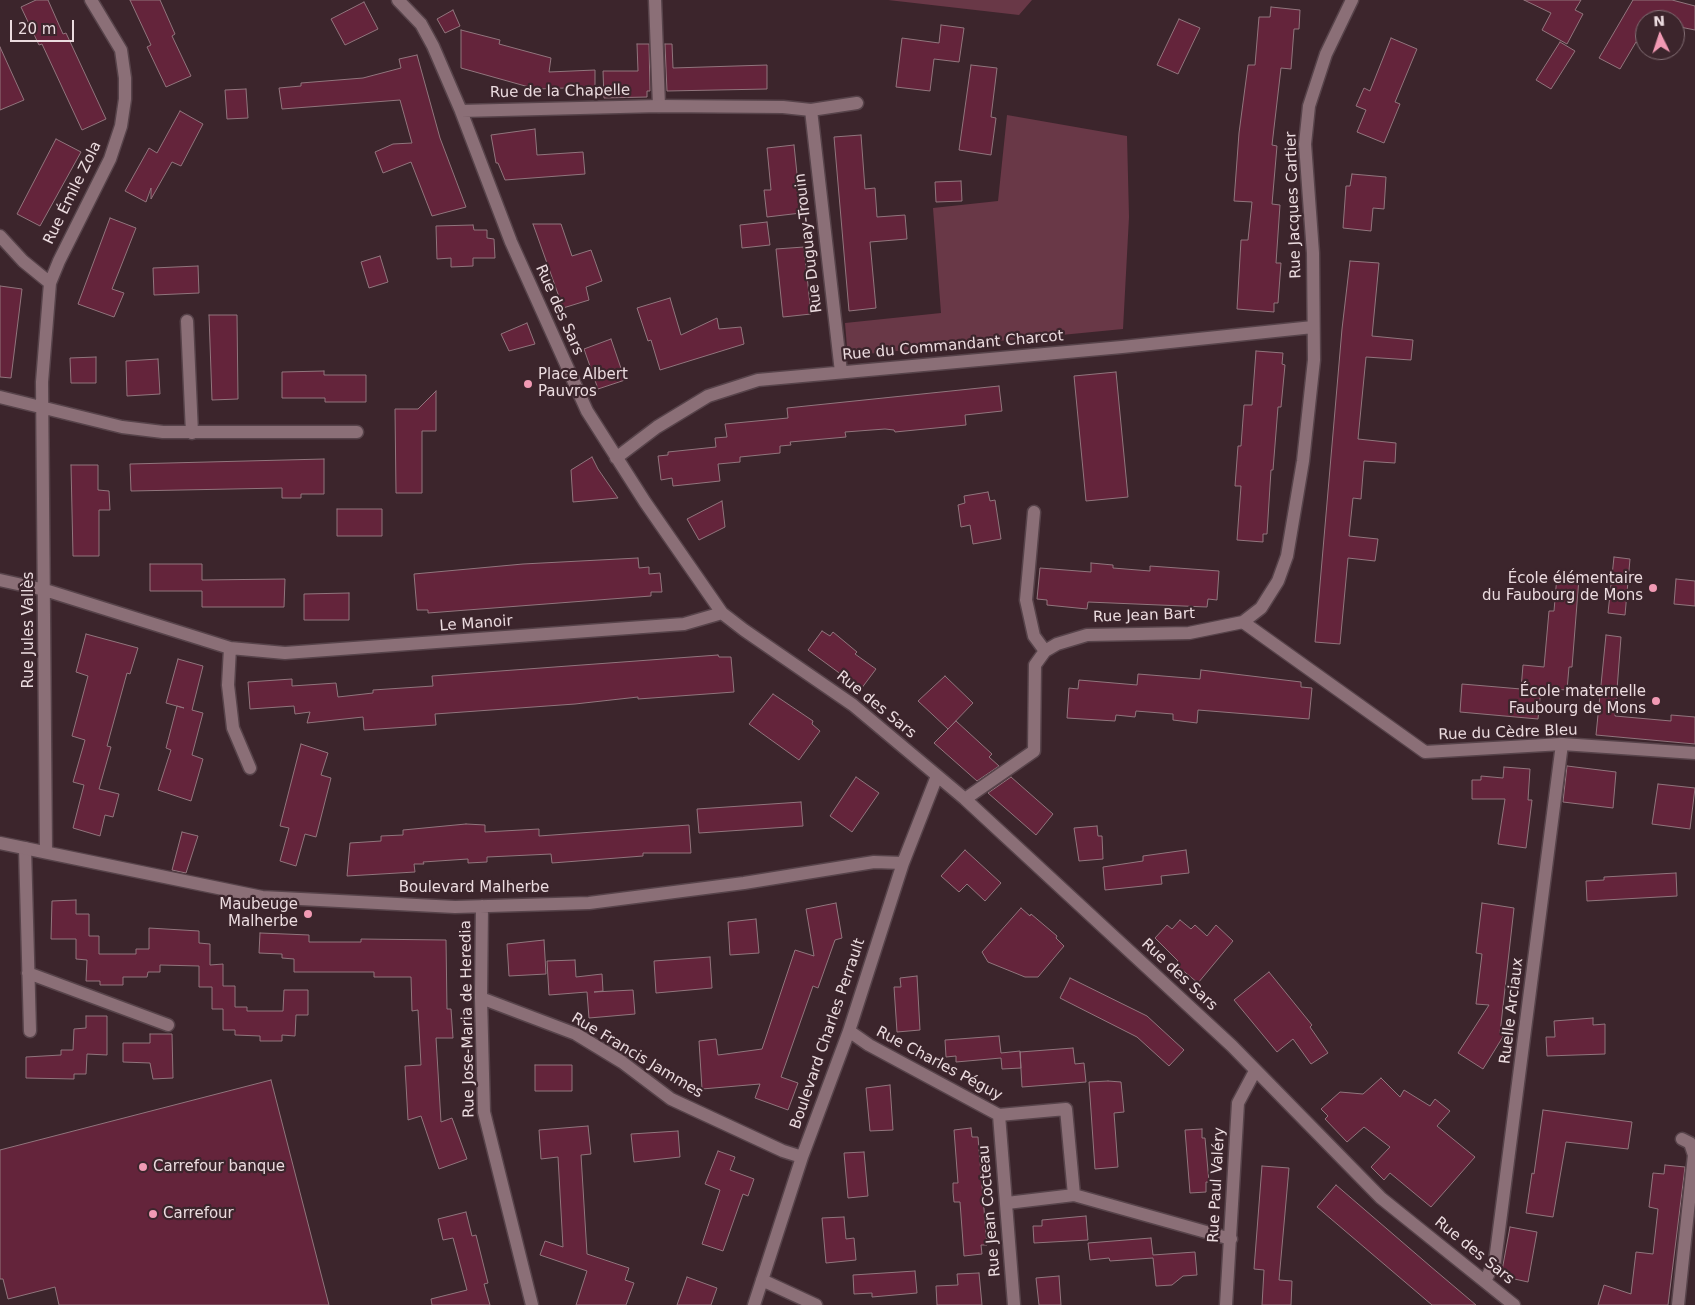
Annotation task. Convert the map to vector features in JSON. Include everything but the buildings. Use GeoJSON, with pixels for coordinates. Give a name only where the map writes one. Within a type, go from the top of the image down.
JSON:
{"type":"FeatureCollection","features":[{"type":"Feature","properties":{"kind":"street","name":"Rue Émile Zola"},"geometry":{"type":"LineString","coordinates":[[42,407],[42,382],[50,283],[110,159],[121,126],[125,99],[126,78],[121,50],[91,0]]}},
{"type":"Feature","properties":{"kind":"street","name":"Rue des Sars"},"geometry":{"type":"LineString","coordinates":[[398,0],[421,24],[433,46],[461,112],[508,234],[587,410],[616,458],[722,612],[744,630],[853,705],[965,799],[1232,1046],[1381,1198],[1514,1305]]}},
{"type":"Feature","properties":{"kind":"street"},"geometry":{"type":"LineString","coordinates":[[655,0],[659,106]]}},
{"type":"Feature","properties":{"kind":"street","name":"Rue Jacques Cartier"},"geometry":{"type":"LineString","coordinates":[[1313,327],[1312,253],[1305,144],[1309,106],[1326,54],[1352,0]]}},
{"type":"Feature","properties":{"kind":"street","name":"Rue de la Chapelle"},"geometry":{"type":"LineString","coordinates":[[461,112],[659,106],[783,107],[811,110],[857,103]]}},
{"type":"Feature","properties":{"kind":"street","name":"Rue Duguay-Trouin"},"geometry":{"type":"LineString","coordinates":[[811,110],[841,372]]}},
{"type":"Feature","properties":{"kind":"street"},"geometry":{"type":"LineString","coordinates":[[0,236],[23,261],[50,283]]}},
{"type":"Feature","properties":{"kind":"street"},"geometry":{"type":"LineString","coordinates":[[188,321],[192,433]]}},
{"type":"Feature","properties":{"kind":"street","name":"Rue du Commandant Charcot"},"geometry":{"type":"LineString","coordinates":[[616,458],[657,427],[708,396],[758,380],[1122,347],[1313,327]]}},
{"type":"Feature","properties":{"kind":"street","name":"Rue Jean Bart"},"geometry":{"type":"LineString","coordinates":[[1044,651],[1057,644],[1087,634],[1189,633],[1243,622],[1261,608],[1278,581],[1287,556],[1303,460],[1312,389],[1313,327]]}},
{"type":"Feature","properties":{"kind":"street"},"geometry":{"type":"LineString","coordinates":[[0,397],[122,427],[162,432],[357,432]]}},
{"type":"Feature","properties":{"kind":"street","name":"Rue Jules Vallès"},"geometry":{"type":"LineString","coordinates":[[42,407],[46,852]]}},
{"type":"Feature","properties":{"kind":"street"},"geometry":{"type":"LineString","coordinates":[[965,799],[1034,751],[1035,665],[1044,651],[1034,636],[1026,600],[1034,512]]}},
{"type":"Feature","properties":{"kind":"street","name":"Le Manoir"},"geometry":{"type":"LineString","coordinates":[[0,580],[45,590],[230,648],[286,653],[684,624],[722,612]]}},
{"type":"Feature","properties":{"kind":"street","name":"Rue du Cèdre Bleu"},"geometry":{"type":"LineString","coordinates":[[1243,622],[1425,752],[1562,744],[1695,753]]}},
{"type":"Feature","properties":{"kind":"street"},"geometry":{"type":"LineString","coordinates":[[230,648],[228,685],[233,728],[250,768]]}},
{"type":"Feature","properties":{"kind":"street","name":"Ruelle Arciaux"},"geometry":{"type":"LineString","coordinates":[[1485,1281],[1495,1261],[1562,744]]}},
{"type":"Feature","properties":{"kind":"street","name":"Boulevard Charles Perrault"},"geometry":{"type":"LineString","coordinates":[[754,1305],[802,1157],[849,1032],[903,863],[937,776]]}},
{"type":"Feature","properties":{"kind":"street","name":"Boulevard Malherbe"},"geometry":{"type":"LineString","coordinates":[[0,843],[262,897],[456,907],[590,903],[744,883],[874,862],[903,863]]}},
{"type":"Feature","properties":{"kind":"street"},"geometry":{"type":"LineString","coordinates":[[25,848],[30,1031]]}},
{"type":"Feature","properties":{"kind":"street","name":"Rue Jose-Maria de Heredia"},"geometry":{"type":"LineString","coordinates":[[482,906],[481,998],[484,1112],[532,1305]]}},
{"type":"Feature","properties":{"kind":"street"},"geometry":{"type":"LineString","coordinates":[[28,973],[168,1025]]}},
{"type":"Feature","properties":{"kind":"street","name":"Rue Francis Jammes"},"geometry":{"type":"LineString","coordinates":[[481,998],[576,1034],[622,1062],[671,1099],[783,1151],[802,1157]]}},
{"type":"Feature","properties":{"kind":"street","name":"Rue Charles Péguy"},"geometry":{"type":"LineString","coordinates":[[849,1032],[869,1045],[999,1115],[1066,1109],[1074,1195]]}},
{"type":"Feature","properties":{"kind":"street","name":"Rue Paul Valéry"},"geometry":{"type":"LineString","coordinates":[[1226,1305],[1238,1103],[1255,1071]]}},
{"type":"Feature","properties":{"kind":"street","name":"Rue Jean Cocteau"},"geometry":{"type":"LineString","coordinates":[[999,1115],[1014,1305]]}},
{"type":"Feature","properties":{"kind":"street"},"geometry":{"type":"LineString","coordinates":[[1678,1305],[1694,1155],[1690,1143],[1682,1139]]}},
{"type":"Feature","properties":{"kind":"street"},"geometry":{"type":"LineString","coordinates":[[1007,1203],[1074,1195],[1231,1239]]}},
{"type":"Feature","properties":{"kind":"street"},"geometry":{"type":"LineString","coordinates":[[762,1280],[816,1305]]}},
{"type":"Feature","properties":{"kind":"shaded area"},"geometry":{"type":"Polygon","coordinates":[[[888,0],[1032,0],[1019,15],[888,0]]]}},
{"type":"Feature","properties":{"kind":"shaded area"},"geometry":{"type":"Polygon","coordinates":[[[1007,115],[1127,136],[1129,217],[1123,329],[866,354],[851,352],[847,347],[845,323],[941,313],[933,208],[998,201],[1007,115]]]}},
{"type":"Feature","properties":{"kind":"place","name":"Place Albert Pauvros"},"geometry":{"type":"Point","coordinates":[528,384]}},
{"type":"Feature","properties":{"kind":"place","name":"École élémentaire du Faubourg de Mons"},"geometry":{"type":"Point","coordinates":[1653,588]}},
{"type":"Feature","properties":{"kind":"place","name":"École maternelle Faubourg de Mons"},"geometry":{"type":"Point","coordinates":[1656,701]}},
{"type":"Feature","properties":{"kind":"place","name":"Maubeuge Malherbe"},"geometry":{"type":"Point","coordinates":[308,914]}},
{"type":"Feature","properties":{"kind":"place","name":"Carrefour banque"},"geometry":{"type":"Point","coordinates":[143,1167]}},
{"type":"Feature","properties":{"kind":"place","name":"Carrefour"},"geometry":{"type":"Point","coordinates":[153,1214]}}]}
